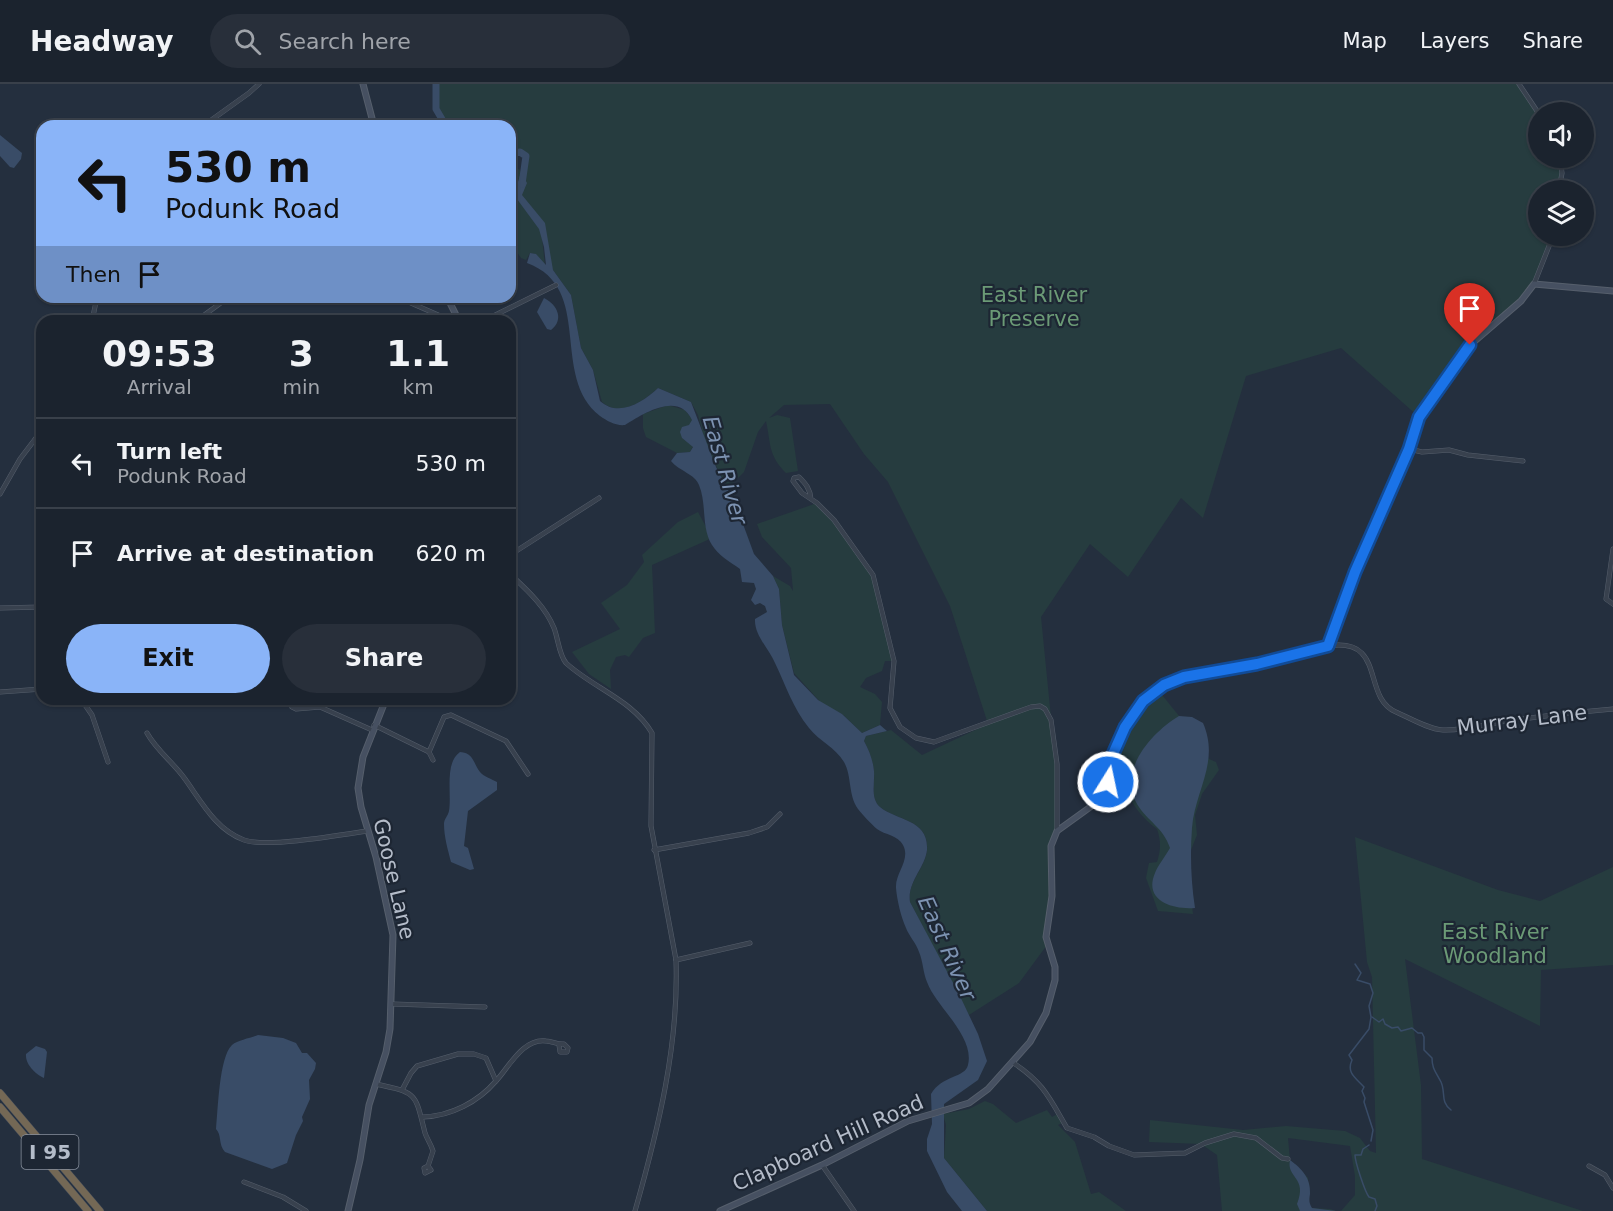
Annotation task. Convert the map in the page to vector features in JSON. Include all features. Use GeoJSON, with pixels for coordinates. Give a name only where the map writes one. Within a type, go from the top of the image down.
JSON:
{"type":"FeatureCollection","features":[{"type":"Feature","properties":{"kind":"highway","name":"I 95"},"geometry":{"type":"LineString","coordinates":[[0,1094],[99,1211]]}},
{"type":"Feature","properties":{"kind":"highway","name":"I 95"},"geometry":{"type":"LineString","coordinates":[[0,1107],[88,1211]]}},
{"type":"Feature","properties":{"kind":"street"},"geometry":{"type":"LineString","coordinates":[[211,120],[259,84]]}},
{"type":"Feature","properties":{"kind":"street"},"geometry":{"type":"LineString","coordinates":[[363,84],[372,120]]}},
{"type":"Feature","properties":{"kind":"street"},"geometry":{"type":"LineString","coordinates":[[1519,84],[1531,102]]}},
{"type":"Feature","properties":{"kind":"street"},"geometry":{"type":"LineString","coordinates":[[1057,831],[1100,801],[1107,789],[1113,754],[1125,727],[1143,701],[1157,690],[1184,677],[1257,664],[1328,646],[1355,572],[1409,449],[1419,417],[1470,345],[1521,302],[1534,284],[1549,246]]}},
{"type":"Feature","properties":{"kind":"street"},"geometry":{"type":"LineString","coordinates":[[1534,284],[1613,291]]}},
{"type":"Feature","properties":{"kind":"street"},"geometry":{"type":"LineString","coordinates":[[495,315],[556,285]]}},
{"type":"Feature","properties":{"kind":"street"},"geometry":{"type":"LineString","coordinates":[[204,315],[221,303]]}},
{"type":"Feature","properties":{"kind":"street"},"geometry":{"type":"LineString","coordinates":[[411,303],[438,315]]}},
{"type":"Feature","properties":{"kind":"street"},"geometry":{"type":"LineString","coordinates":[[0,494],[20,459],[36,438]]}},
{"type":"Feature","properties":{"kind":"street"},"geometry":{"type":"LineString","coordinates":[[1409,449],[1422,452],[1449,450],[1468,455],[1523,461]]}},
{"type":"Feature","properties":{"kind":"street"},"geometry":{"type":"LineString","coordinates":[[811,499],[810,490],[802,480],[799,477],[794,478],[796,486],[834,520],[873,575],[894,661],[890,708],[900,727],[916,738],[934,742],[1031,707],[1040,706],[1045,709],[1051,720],[1057,764],[1057,831]]}},
{"type":"Feature","properties":{"kind":"street"},"geometry":{"type":"LineString","coordinates":[[516,551],[598,498]]}},
{"type":"Feature","properties":{"kind":"street"},"geometry":{"type":"LineString","coordinates":[[1613,549],[1606,599],[1613,604]]}},
{"type":"Feature","properties":{"kind":"street"},"geometry":{"type":"LineString","coordinates":[[516,579],[533,595],[553,626],[564,661],[632,710],[645,722],[652,733],[650,803],[654,850],[676,960],[676,980],[670,1052],[662,1102],[652,1150],[635,1211]]}},
{"type":"Feature","properties":{"kind":"street"},"geometry":{"type":"LineString","coordinates":[[0,608],[36,607]]}},
{"type":"Feature","properties":{"kind":"street","name":"Murray Lane"},"geometry":{"type":"LineString","coordinates":[[1328,646],[1348,646],[1359,651],[1370,665],[1377,691],[1387,707],[1432,728],[1457,729],[1575,711],[1613,709]]}},
{"type":"Feature","properties":{"kind":"street"},"geometry":{"type":"LineString","coordinates":[[0,693],[36,690]]}},
{"type":"Feature","properties":{"kind":"street"},"geometry":{"type":"LineString","coordinates":[[86,705],[93,715],[108,762]]}},
{"type":"Feature","properties":{"kind":"street","name":"Goose Lane"},"geometry":{"type":"LineString","coordinates":[[348,1211],[360,1160],[369,1105],[386,1052],[392,1004],[393,935],[358,788],[360,770],[373,727],[383,705]]}},
{"type":"Feature","properties":{"kind":"street"},"geometry":{"type":"LineString","coordinates":[[292,707],[296,709],[320,706],[429,752],[433,760]]}},
{"type":"Feature","properties":{"kind":"street"},"geometry":{"type":"LineString","coordinates":[[429,752],[444,717],[451,716],[506,741],[528,774]]}},
{"type":"Feature","properties":{"kind":"street"},"geometry":{"type":"LineString","coordinates":[[147,733],[212,816],[226,829],[244,840],[268,842],[367,831]]}},
{"type":"Feature","properties":{"kind":"street"},"geometry":{"type":"LineString","coordinates":[[654,850],[749,833],[767,827],[780,814]]}},
{"type":"Feature","properties":{"kind":"street","name":"Clapboard Hill Road"},"geometry":{"type":"LineString","coordinates":[[720,1211],[822,1165],[898,1126],[928,1114],[969,1103],[988,1089],[1030,1042],[1039,1028],[1055,980],[1055,967],[1046,937],[1052,896],[1051,846],[1057,831]]}},
{"type":"Feature","properties":{"kind":"street"},"geometry":{"type":"LineString","coordinates":[[676,960],[750,943]]}},
{"type":"Feature","properties":{"kind":"street"},"geometry":{"type":"LineString","coordinates":[[392,1004],[485,1007]]}},
{"type":"Feature","properties":{"kind":"street"},"geometry":{"type":"LineString","coordinates":[[423,1117],[464,1106],[481,1096],[526,1047],[547,1041],[559,1045]]}},
{"type":"Feature","properties":{"kind":"street"},"geometry":{"type":"LineString","coordinates":[[402,1090],[417,1066],[458,1054],[474,1054],[486,1058],[493,1069],[496,1082]]}},
{"type":"Feature","properties":{"kind":"street"},"geometry":{"type":"LineString","coordinates":[[1012,1062],[1029,1073],[1045,1089],[1067,1128],[1076,1133],[1094,1137],[1123,1152],[1146,1156],[1185,1153],[1205,1143],[1234,1134],[1256,1138],[1282,1158],[1288,1159]]}},
{"type":"Feature","properties":{"kind":"street"},"geometry":{"type":"LineString","coordinates":[[376,1084],[402,1090],[412,1095],[418,1103],[426,1135],[433,1150],[428,1166]]}},
{"type":"Feature","properties":{"kind":"street"},"geometry":{"type":"LineString","coordinates":[[822,1165],[854,1211]]}},
{"type":"Feature","properties":{"kind":"street"},"geometry":{"type":"LineString","coordinates":[[1589,1166],[1605,1175],[1613,1188]]}},
{"type":"Feature","properties":{"kind":"street"},"geometry":{"type":"LineString","coordinates":[[244,1182],[283,1197],[306,1211]]}},
{"type":"Feature","properties":{"kind":"green space","name":"East River Preserve"},"geometry":{"type":"Polygon","coordinates":[[[436,84],[1519,84],[1531,102],[1528,102],[1528,168],[1561,168],[1562,173],[1561,180],[1528,180],[1528,246],[1549,246],[1533,281],[1507,314],[1470,345],[1419,417],[1341,348],[1246,376],[1203,518],[1181,498],[1128,577],[1090,544],[1041,617],[1059,797],[1057,831],[1051,846],[1052,896],[1047,945],[1019,983],[969,1015],[910,902],[911,888],[926,857],[926,840],[923,832],[911,822],[887,812],[877,803],[874,795],[873,764],[864,741],[866,736],[891,730],[922,755],[988,724],[950,606],[888,482],[864,454],[830,404],[784,405],[769,418],[777,415],[790,418],[798,471],[786,473],[776,461],[771,449],[766,421],[758,432],[744,472],[727,489],[705,442],[698,415],[691,402],[658,388],[646,398],[624,408],[609,407],[602,402],[593,370],[581,348],[571,295],[553,270],[548,268],[547,249],[542,237],[545,266],[535,254],[530,253],[526,260],[521,258],[516,251],[516,198],[538,226],[519,196],[526,156],[520,152],[516,153],[516,120],[442,120],[436,109],[436,84]]]}},
{"type":"Feature","properties":{"kind":"green space","name":"East River Preserve"},"geometry":{"type":"Polygon","coordinates":[[[519,169],[521,172],[516,188],[516,170],[519,169]]]}},
{"type":"Feature","properties":{"kind":"green space"},"geometry":{"type":"Polygon","coordinates":[[[668,405],[685,410],[693,420],[682,438],[693,446],[690,452],[677,453],[646,437],[643,428],[643,414],[668,405]]]}},
{"type":"Feature","properties":{"kind":"green space"},"geometry":{"type":"Polygon","coordinates":[[[817,503],[825,510],[873,575],[894,661],[885,661],[882,671],[866,678],[860,687],[875,694],[882,702],[880,725],[862,733],[842,714],[823,705],[794,673],[782,625],[779,589],[773,576],[790,586],[793,591],[791,568],[762,537],[757,524],[817,503]]]}},
{"type":"Feature","properties":{"kind":"green space"},"geometry":{"type":"Polygon","coordinates":[[[698,512],[712,538],[652,565],[655,633],[643,638],[629,657],[625,655],[616,657],[610,670],[611,689],[589,674],[572,652],[620,629],[601,603],[627,585],[644,562],[642,555],[678,522],[698,512]]]}},
{"type":"Feature","properties":{"kind":"green space"},"geometry":{"type":"Polygon","coordinates":[[[1158,690],[1201,743],[1209,759],[1216,762],[1219,770],[1202,794],[1195,815],[1197,835],[1191,850],[1189,879],[1193,914],[1158,911],[1146,878],[1149,863],[1157,862],[1160,845],[1157,829],[1138,810],[1125,786],[1107,789],[1119,747],[1130,722],[1158,690]]]}},
{"type":"Feature","properties":{"kind":"green space","name":"East River Woodland"},"geometry":{"type":"Polygon","coordinates":[[[1355,837],[1498,890],[1540,901],[1613,867],[1613,965],[1541,970],[1540,1026],[1405,959],[1421,1085],[1422,1159],[1583,1211],[1341,1211],[1355,1195],[1355,1176],[1350,1146],[1288,1138],[1290,1160],[1308,1178],[1309,1205],[1312,1208],[1336,1211],[1222,1211],[1217,1155],[1201,1144],[1149,1142],[1150,1120],[1243,1130],[1286,1126],[1345,1131],[1360,1138],[1370,1151],[1376,1153],[1372,977],[1367,962],[1355,837]]]}},
{"type":"Feature","properties":{"kind":"green space"},"geometry":{"type":"Polygon","coordinates":[[[985,1101],[993,1104],[1016,1123],[1047,1110],[1052,1117],[1059,1113],[1064,1122],[1058,1125],[1075,1142],[1091,1194],[1099,1192],[1126,1211],[987,1211],[944,1158],[946,1125],[943,1114],[969,1109],[985,1101]]]}},
{"type":"Feature","properties":{"kind":"water"},"geometry":{"type":"Polygon","coordinates":[[[0,135],[22,153],[21,159],[14,168],[10,167],[0,156],[0,135]]]}},
{"type":"Feature","properties":{"kind":"water"},"geometry":{"type":"Polygon","coordinates":[[[521,172],[527,183],[522,195],[545,223],[553,270],[571,295],[581,348],[593,370],[600,401],[607,406],[623,408],[638,403],[658,388],[691,402],[716,467],[736,505],[754,554],[773,576],[779,589],[782,625],[794,675],[818,700],[842,714],[862,733],[880,725],[887,731],[866,736],[864,741],[873,767],[875,799],[887,812],[911,822],[923,832],[926,840],[926,857],[911,888],[910,902],[959,994],[978,1034],[987,1061],[978,1080],[944,1104],[944,1158],[987,1211],[962,1211],[947,1192],[927,1151],[927,1139],[932,1124],[931,1094],[941,1083],[966,1069],[969,1054],[966,1043],[932,992],[918,949],[902,919],[896,882],[905,856],[903,845],[898,839],[877,829],[858,809],[844,762],[836,752],[813,733],[803,720],[759,636],[755,619],[767,612],[765,606],[760,603],[755,605],[751,600],[756,589],[754,583],[742,582],[740,569],[724,558],[712,545],[706,531],[699,485],[694,478],[671,461],[677,453],[690,452],[693,447],[682,438],[680,432],[682,427],[689,425],[692,420],[686,411],[679,407],[661,407],[625,425],[618,425],[600,416],[585,399],[577,379],[567,312],[560,292],[548,275],[527,263],[530,253],[536,254],[546,265],[544,247],[539,229],[516,198],[521,172]]]}},
{"type":"Feature","properties":{"kind":"water"},"geometry":{"type":"Polygon","coordinates":[[[544,298],[553,305],[558,313],[557,322],[551,330],[547,329],[537,312],[544,298]]]}},
{"type":"Feature","properties":{"kind":"water"},"geometry":{"type":"Polygon","coordinates":[[[1179,716],[1192,717],[1203,723],[1208,737],[1208,763],[1192,828],[1191,868],[1195,908],[1178,907],[1162,902],[1153,891],[1152,883],[1155,873],[1170,848],[1163,835],[1137,804],[1132,791],[1131,779],[1134,766],[1149,742],[1179,716]]]}},
{"type":"Feature","properties":{"kind":"water"},"geometry":{"type":"Polygon","coordinates":[[[460,752],[468,754],[482,774],[497,782],[497,790],[468,811],[464,846],[468,848],[474,869],[470,870],[451,862],[444,829],[450,804],[450,771],[455,757],[460,752]]]}},
{"type":"Feature","properties":{"kind":"water"},"geometry":{"type":"Polygon","coordinates":[[[258,1035],[283,1038],[296,1043],[302,1053],[307,1053],[316,1063],[309,1080],[310,1099],[287,1163],[272,1169],[225,1152],[216,1129],[222,1072],[228,1051],[235,1043],[258,1035]]]}},
{"type":"Feature","properties":{"kind":"water"},"geometry":{"type":"Polygon","coordinates":[[[36,1046],[47,1052],[44,1078],[31,1068],[26,1058],[26,1054],[36,1046]]]}},
{"type":"Feature","properties":{"kind":"water"},"geometry":{"type":"Polygon","coordinates":[[[1290,1160],[1302,1170],[1307,1179],[1312,1208],[1336,1211],[1300,1211],[1297,1204],[1300,1188],[1291,1171],[1290,1160]]]}},
{"type":"Feature","properties":{"kind":"waterway","name":"East River"},"geometry":{"type":"LineString","coordinates":[[436,84],[436,109],[442,120]]}},
{"type":"Feature","properties":{"kind":"waterway","name":"East River"},"geometry":{"type":"LineString","coordinates":[[516,153],[520,152],[526,156],[522,184]]}},
{"type":"Feature","properties":{"kind":"waterway"},"geometry":{"type":"LineString","coordinates":[[1355,964],[1361,973],[1357,980],[1370,984],[1373,993],[1369,1006],[1371,1017],[1369,1029],[1349,1055],[1352,1060],[1351,1072],[1364,1087],[1362,1091],[1364,1102],[1373,1130],[1371,1141]]}},
{"type":"Feature","properties":{"kind":"waterway"},"geometry":{"type":"LineString","coordinates":[[1372,1017],[1379,1022],[1383,1019],[1385,1024],[1392,1028],[1398,1027],[1401,1031],[1412,1028],[1422,1033],[1424,1050],[1432,1058],[1441,1082],[1444,1101],[1451,1110]]}},
{"type":"Feature","properties":{"kind":"waterway"},"geometry":{"type":"LineString","coordinates":[[1369,1145],[1363,1149],[1361,1155],[1355,1155],[1367,1194],[1375,1199],[1377,1206],[1375,1211]]}},
{"type":"Feature","properties":{"kind":"route"},"geometry":{"type":"LineString","coordinates":[[1108,782],[1113,754],[1125,727],[1143,701],[1164,685],[1173,680],[1208,671],[1257,664],[1328,646],[1355,572],[1409,449],[1419,417],[1470,345]]}}]}
